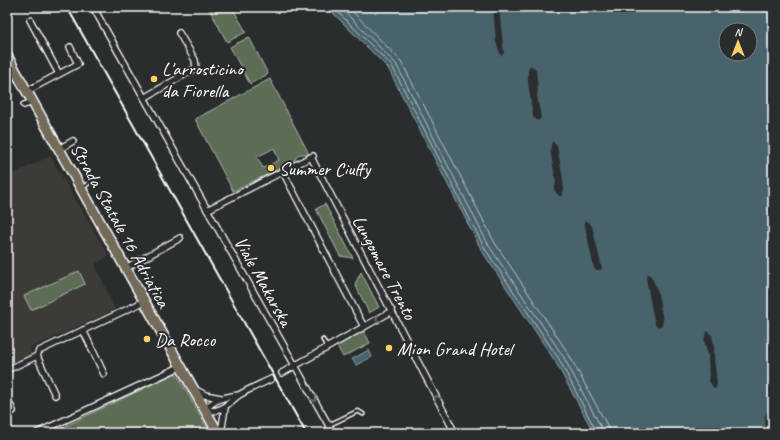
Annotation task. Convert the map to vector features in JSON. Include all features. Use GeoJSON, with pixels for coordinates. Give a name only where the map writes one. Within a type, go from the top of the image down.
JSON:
{"type":"FeatureCollection","features":[{"type":"Feature","properties":{"kind":"main road","name":"Strada Statale 16 Adriatica"},"geometry":{"type":"LineString","coordinates":[[7,56],[144,301],[220,433]]}},
{"type":"Feature","properties":{"kind":"street","name":"Viale Makarska"},"geometry":{"type":"LineString","coordinates":[[95,8],[144,98],[333,433]]}},
{"type":"Feature","properties":{"kind":"street"},"geometry":{"type":"LineString","coordinates":[[30,20],[59,74]]}},
{"type":"Feature","properties":{"kind":"street"},"geometry":{"type":"LineString","coordinates":[[144,98],[196,68],[194,60],[179,33]]}},
{"type":"Feature","properties":{"kind":"street"},"geometry":{"type":"LineString","coordinates":[[27,91],[78,64],[70,47]]}},
{"type":"Feature","properties":{"kind":"street"},"geometry":{"type":"LineString","coordinates":[[24,106],[33,102]]}},
{"type":"Feature","properties":{"kind":"street"},"geometry":{"type":"LineString","coordinates":[[59,149],[73,141]]}},
{"type":"Feature","properties":{"kind":"street","name":"Lungomare Trento"},"geometry":{"type":"LineString","coordinates":[[283,172],[312,157],[455,433]]}},
{"type":"Feature","properties":{"kind":"street"},"geometry":{"type":"LineString","coordinates":[[207,210],[283,172],[364,327]]}},
{"type":"Feature","properties":{"kind":"street"},"geometry":{"type":"LineString","coordinates":[[126,268],[180,238]]}},
{"type":"Feature","properties":{"kind":"street"},"geometry":{"type":"LineString","coordinates":[[7,370],[37,355],[39,351],[144,301]]}},
{"type":"Feature","properties":{"kind":"street"},"geometry":{"type":"LineString","coordinates":[[282,373],[392,312]]}},
{"type":"Feature","properties":{"kind":"street"},"geometry":{"type":"LineString","coordinates":[[83,330],[104,374]]}},
{"type":"Feature","properties":{"kind":"street"},"geometry":{"type":"LineString","coordinates":[[37,355],[55,395]]}},
{"type":"Feature","properties":{"kind":"street"},"geometry":{"type":"LineString","coordinates":[[37,433],[182,366]]}},
{"type":"Feature","properties":{"kind":"street"},"geometry":{"type":"LineString","coordinates":[[206,410],[213,411],[226,408],[240,395],[271,378]]}},
{"type":"Feature","properties":{"kind":"street"},"geometry":{"type":"LineString","coordinates":[[193,387],[201,394],[222,398]]}},
{"type":"Feature","properties":{"kind":"street"},"geometry":{"type":"LineString","coordinates":[[206,410],[211,404],[222,398],[240,395]]}},
{"type":"Feature","properties":{"kind":"street"},"geometry":{"type":"LineString","coordinates":[[7,398],[13,411]]}},
{"type":"Feature","properties":{"kind":"street"},"geometry":{"type":"LineString","coordinates":[[220,433],[226,408]]}},
{"type":"Feature","properties":{"kind":"lane"},"geometry":{"type":"LineString","coordinates":[[82,188],[91,181]]}},
{"type":"Feature","properties":{"kind":"lane"},"geometry":{"type":"LineString","coordinates":[[322,340],[327,348]]}},
{"type":"Feature","properties":{"kind":"lane"},"geometry":{"type":"LineString","coordinates":[[329,426],[358,411],[363,414]]}},
{"type":"Feature","properties":{"kind":"shaded area"},"geometry":{"type":"Polygon","coordinates":[[[50,156],[109,256],[95,264],[115,310],[30,348],[32,355],[7,366],[7,177],[50,156]]]}},
{"type":"Feature","properties":{"kind":"green space"},"geometry":{"type":"Polygon","coordinates":[[[208,7],[232,7],[246,32],[227,42],[208,7]]]}},
{"type":"Feature","properties":{"kind":"green space"},"geometry":{"type":"Polygon","coordinates":[[[249,37],[268,74],[250,84],[230,47],[249,37]]]}},
{"type":"Feature","properties":{"kind":"green space"},"geometry":{"type":"Polygon","coordinates":[[[270,79],[309,154],[299,154],[293,162],[233,191],[195,119],[270,79]],[[274,148],[257,157],[263,168],[279,160],[274,148]]]}},
{"type":"Feature","properties":{"kind":"green space"},"geometry":{"type":"Polygon","coordinates":[[[325,204],[353,258],[340,256],[316,209],[325,204]]]}},
{"type":"Feature","properties":{"kind":"green space"},"geometry":{"type":"Polygon","coordinates":[[[79,271],[85,284],[31,310],[24,296],[79,271]]]}},
{"type":"Feature","properties":{"kind":"green space"},"geometry":{"type":"Polygon","coordinates":[[[361,272],[379,307],[369,313],[355,284],[361,272]]]}},
{"type":"Feature","properties":{"kind":"green space"},"geometry":{"type":"Polygon","coordinates":[[[364,331],[370,343],[343,357],[337,346],[364,331]]]}},
{"type":"Feature","properties":{"kind":"green space"},"geometry":{"type":"Polygon","coordinates":[[[176,373],[210,433],[56,433],[55,431],[176,373]]]}},
{"type":"Feature","properties":{"kind":"water"},"geometry":{"type":"Polygon","coordinates":[[[327,7],[773,7],[773,433],[594,433],[555,361],[482,251],[388,68],[327,7]]]}},
{"type":"Feature","properties":{"kind":"water"},"geometry":{"type":"Polygon","coordinates":[[[369,350],[372,357],[356,365],[352,359],[369,350]]]}},
{"type":"Feature","properties":{"kind":"pier"},"geometry":{"type":"Polygon","coordinates":[[[493,7],[499,8],[504,53],[501,56],[496,42],[493,7]]]}},
{"type":"Feature","properties":{"kind":"pier"},"geometry":{"type":"Polygon","coordinates":[[[530,65],[536,69],[537,96],[541,118],[538,121],[533,117],[528,82],[528,71],[530,65]]]}},
{"type":"Feature","properties":{"kind":"pier"},"geometry":{"type":"Polygon","coordinates":[[[552,141],[557,146],[562,173],[564,189],[562,196],[559,196],[554,190],[556,182],[550,150],[552,141]]]}},
{"type":"Feature","properties":{"kind":"pier"},"geometry":{"type":"Polygon","coordinates":[[[584,221],[589,222],[592,226],[602,269],[595,270],[584,221]]]}},
{"type":"Feature","properties":{"kind":"pier"},"geometry":{"type":"Polygon","coordinates":[[[647,273],[651,276],[657,289],[663,320],[662,325],[658,327],[655,324],[652,311],[646,278],[647,273]]]}},
{"type":"Feature","properties":{"kind":"pier"},"geometry":{"type":"Polygon","coordinates":[[[707,331],[712,335],[714,346],[717,383],[716,388],[714,389],[709,381],[708,356],[704,340],[707,331]]]}},
{"type":"Feature","properties":{"kind":"pier"},"geometry":{"type":"Polygon","coordinates":[[[769,408],[772,411],[773,433],[766,433],[765,416],[769,408]]]}},
{"type":"Feature","properties":{"kind":"tunnel"},"geometry":{"type":"LineString","coordinates":[[271,379],[282,373]]}},
{"type":"Feature","properties":{"kind":"railway"},"geometry":{"type":"LineString","coordinates":[[67,7],[306,433]]}},
{"type":"Feature","properties":{"kind":"place","name":"L'arrosticino da Fiorella"},"geometry":{"type":"Point","coordinates":[154,79]}},
{"type":"Feature","properties":{"kind":"place","name":"Summer Ciuffy"},"geometry":{"type":"Point","coordinates":[271,168]}},
{"type":"Feature","properties":{"kind":"place","name":"Da Rocco"},"geometry":{"type":"Point","coordinates":[147,339]}},
{"type":"Feature","properties":{"kind":"place","name":"Mion Grand Hotel"},"geometry":{"type":"Point","coordinates":[389,348]}}]}
